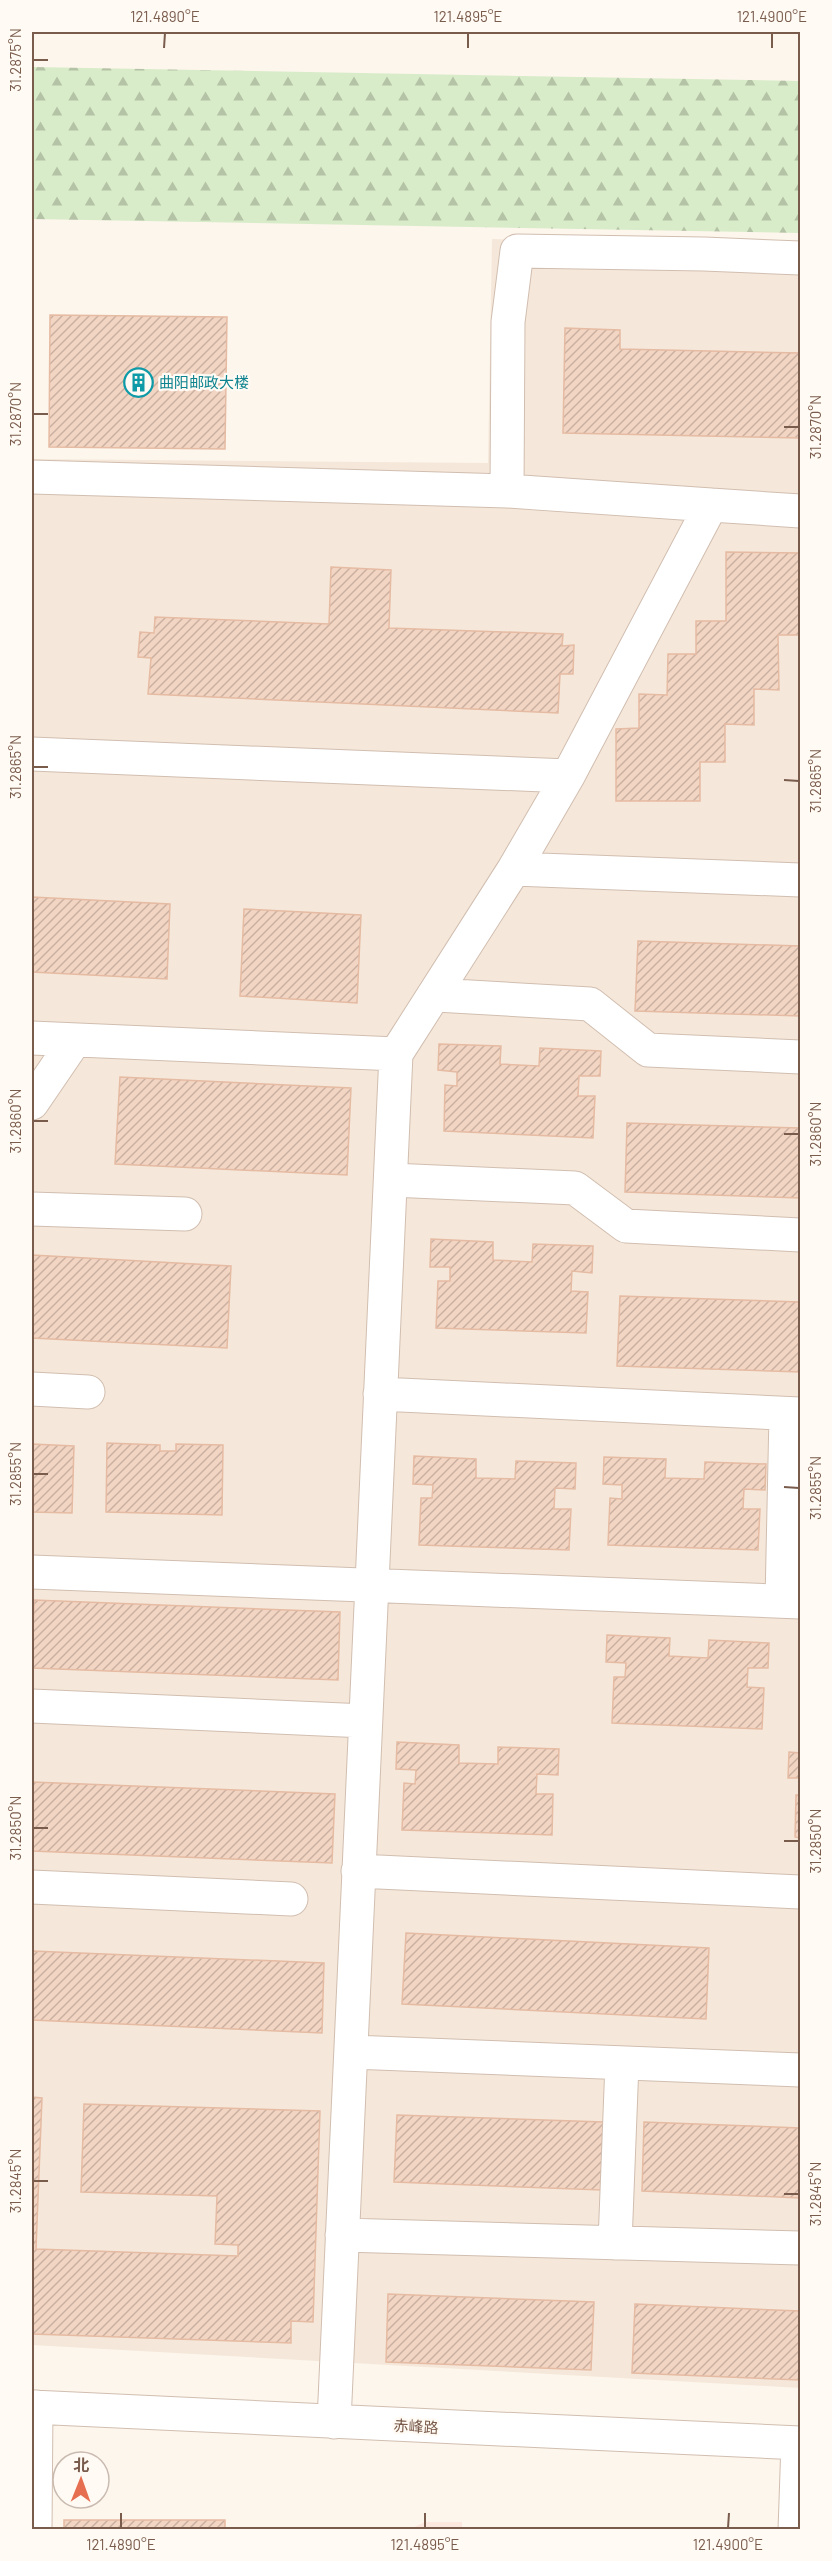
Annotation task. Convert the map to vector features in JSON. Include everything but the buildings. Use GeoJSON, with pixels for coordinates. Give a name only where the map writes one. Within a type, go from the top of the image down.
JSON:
{"type":"FeatureCollection","features":[{"type":"Feature","properties":{"kind":"street"},"geometry":{"type":"LineString","coordinates":[[507,491],[508,322],[517,251],[801,258]]}},
{"type":"Feature","properties":{"kind":"street"},"geometry":{"type":"LineString","coordinates":[[32,477],[507,491],[801,511]]}},
{"type":"Feature","properties":{"kind":"street"},"geometry":{"type":"LineString","coordinates":[[334,2422],[396,1054],[436,995],[514,869],[568,776],[711,506]]}},
{"type":"Feature","properties":{"kind":"street"},"geometry":{"type":"LineString","coordinates":[[32,754],[568,776]]}},
{"type":"Feature","properties":{"kind":"street"},"geometry":{"type":"LineString","coordinates":[[514,869],[801,880]]}},
{"type":"Feature","properties":{"kind":"street"},"geometry":{"type":"LineString","coordinates":[[436,995],[590,1004],[648,1050],[801,1057]]}},
{"type":"Feature","properties":{"kind":"street"},"geometry":{"type":"LineString","coordinates":[[32,1038],[396,1054]]}},
{"type":"Feature","properties":{"kind":"street"},"geometry":{"type":"LineString","coordinates":[[32,1103],[75,1040]]}},
{"type":"Feature","properties":{"kind":"street"},"geometry":{"type":"LineString","coordinates":[[391,1180],[575,1188],[626,1226],[801,1235]]}},
{"type":"Feature","properties":{"kind":"street"},"geometry":{"type":"LineString","coordinates":[[32,1209],[185,1214]]}},
{"type":"Feature","properties":{"kind":"street"},"geometry":{"type":"LineString","coordinates":[[32,1389],[88,1392]]}},
{"type":"Feature","properties":{"kind":"street"},"geometry":{"type":"LineString","coordinates":[[32,1572],[371,1587],[791,1601],[793,1414],[380,1394]]}},
{"type":"Feature","properties":{"kind":"street"},"geometry":{"type":"LineString","coordinates":[[32,1706],[365,1721]]}},
{"type":"Feature","properties":{"kind":"street"},"geometry":{"type":"LineString","coordinates":[[358,1872],[801,1892]]}},
{"type":"Feature","properties":{"kind":"street"},"geometry":{"type":"LineString","coordinates":[[32,1887],[291,1899]]}},
{"type":"Feature","properties":{"kind":"street"},"geometry":{"type":"LineString","coordinates":[[352,2052],[801,2070]]}},
{"type":"Feature","properties":{"kind":"street"},"geometry":{"type":"LineString","coordinates":[[615,2243],[622,2063]]}},
{"type":"Feature","properties":{"kind":"street"},"geometry":{"type":"LineString","coordinates":[[342,2235],[801,2248]]}},
{"type":"Feature","properties":{"kind":"street"},"geometry":{"type":"LineString","coordinates":[[34,2407],[35,2529]]}},
{"type":"Feature","properties":{"kind":"street","name":"赤峰路"},"geometry":{"type":"LineString","coordinates":[[34,2407],[799,2443]]}},
{"type":"Feature","properties":{"kind":"street"},"geometry":{"type":"LineString","coordinates":[[795,2529],[799,2443]]}},
{"type":"Feature","properties":{"kind":"shaded area"},"geometry":{"type":"Polygon","coordinates":[[[492,239],[800,246],[800,2388],[32,2345],[32,459],[488,463],[492,239]]]}},
{"type":"Feature","properties":{"kind":"shaded area"},"geometry":{"type":"Polygon","coordinates":[[[425,2522],[462,2522],[462,2529],[410,2529],[425,2522]]]}},
{"type":"Feature","properties":{"kind":"green space"},"geometry":{"type":"Polygon","coordinates":[[[32,67],[800,81],[800,233],[32,219],[32,67]]]}},
{"type":"Feature","properties":{"kind":"place","name":"曲阳邮政大楼"},"geometry":{"type":"Point","coordinates":[138,382]}}]}
